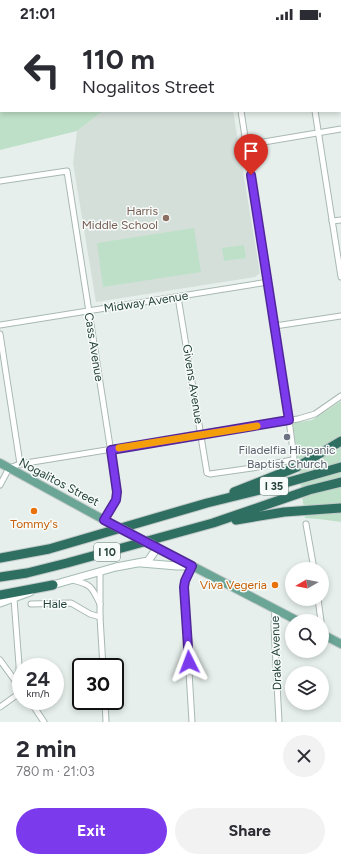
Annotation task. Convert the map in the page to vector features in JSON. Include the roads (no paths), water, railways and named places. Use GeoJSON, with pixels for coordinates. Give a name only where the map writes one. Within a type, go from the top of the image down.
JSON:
{"type":"FeatureCollection","features":[{"type":"Feature","properties":{"kind":"highway","name":"I 10"},"geometry":{"type":"LineString","coordinates":[[0,558],[49,549],[206,503],[297,467],[328,449],[341,439]]}},
{"type":"Feature","properties":{"kind":"highway","name":"I 35"},"geometry":{"type":"LineString","coordinates":[[206,503],[264,489],[341,467]]}},
{"type":"Feature","properties":{"kind":"highway","name":"I 35"},"geometry":{"type":"LineString","coordinates":[[213,523],[309,490],[341,482]]}},
{"type":"Feature","properties":{"kind":"highway","name":"I 10"},"geometry":{"type":"LineString","coordinates":[[0,577],[27,573],[62,565],[213,523],[228,522],[284,512],[341,508]]}},
{"type":"Feature","properties":{"kind":"highway"},"geometry":{"type":"LineString","coordinates":[[0,595],[53,585]]}},
{"type":"Feature","properties":{"kind":"main road","name":"Nogalitos Street"},"geometry":{"type":"LineString","coordinates":[[0,463],[155,547],[285,614]]}},
{"type":"Feature","properties":{"kind":"main road"},"geometry":{"type":"LineString","coordinates":[[0,602],[14,599],[39,588],[116,567],[148,561],[155,547]]}},
{"type":"Feature","properties":{"kind":"main road"},"geometry":{"type":"LineString","coordinates":[[139,563],[192,566]]}},
{"type":"Feature","properties":{"kind":"main road"},"geometry":{"type":"LineString","coordinates":[[329,638],[341,644]]}},
{"type":"Feature","properties":{"kind":"street"},"geometry":{"type":"LineString","coordinates":[[241,112],[289,420]]}},
{"type":"Feature","properties":{"kind":"street"},"geometry":{"type":"LineString","coordinates":[[315,112],[341,277]]}},
{"type":"Feature","properties":{"kind":"street"},"geometry":{"type":"LineString","coordinates":[[246,145],[341,129]]}},
{"type":"Feature","properties":{"kind":"street","name":"Cass Avenue"},"geometry":{"type":"LineString","coordinates":[[0,181],[67,171],[117,492],[116,500],[106,521]]}},
{"type":"Feature","properties":{"kind":"street"},"geometry":{"type":"LineString","coordinates":[[332,221],[341,220]]}},
{"type":"Feature","properties":{"kind":"street","name":"Midway Avenue"},"geometry":{"type":"LineString","coordinates":[[0,325],[268,282]]}},
{"type":"Feature","properties":{"kind":"street","name":"Givens Avenue"},"geometry":{"type":"LineString","coordinates":[[178,297],[207,473],[210,474],[287,462],[294,458],[289,420]]}},
{"type":"Feature","properties":{"kind":"street"},"geometry":{"type":"LineString","coordinates":[[275,326],[341,316]]}},
{"type":"Feature","properties":{"kind":"street"},"geometry":{"type":"LineString","coordinates":[[0,334],[20,464]]}},
{"type":"Feature","properties":{"kind":"street"},"geometry":{"type":"LineString","coordinates":[[0,485],[9,468],[20,464],[289,420],[315,414],[341,396]]}},
{"type":"Feature","properties":{"kind":"street"},"geometry":{"type":"LineString","coordinates":[[306,524],[313,562]]}},
{"type":"Feature","properties":{"kind":"street"},"geometry":{"type":"LineString","coordinates":[[192,566],[185,581],[184,587],[192,722]]}},
{"type":"Feature","properties":{"kind":"street"},"geometry":{"type":"LineString","coordinates":[[100,572],[100,617],[102,658]]}},
{"type":"Feature","properties":{"kind":"street"},"geometry":{"type":"LineString","coordinates":[[72,580],[85,583],[89,586],[94,592],[100,605]]}},
{"type":"Feature","properties":{"kind":"street"},"geometry":{"type":"LineString","coordinates":[[14,599],[18,658]]}},
{"type":"Feature","properties":{"kind":"street","name":"Hale"},"geometry":{"type":"LineString","coordinates":[[31,604],[71,603],[90,614],[100,617]]}},
{"type":"Feature","properties":{"kind":"street","name":"Drake Avenue"},"geometry":{"type":"LineString","coordinates":[[275,609],[274,626],[279,722]]}},
{"type":"Feature","properties":{"kind":"street"},"geometry":{"type":"LineString","coordinates":[[0,660],[12,676]]}},
{"type":"Feature","properties":{"kind":"street"},"geometry":{"type":"LineString","coordinates":[[0,707],[12,698]]}},
{"type":"Feature","properties":{"kind":"street"},"geometry":{"type":"LineString","coordinates":[[36,710],[44,722]]}},
{"type":"Feature","properties":{"kind":"street"},"geometry":{"type":"LineString","coordinates":[[105,710],[106,722]]}},
{"type":"Feature","properties":{"kind":"place","name":"Harris Middle School"},"geometry":{"type":"Point","coordinates":[166,218]}},
{"type":"Feature","properties":{"kind":"place","name":"Filadelfia Hispanic Baptist Church"},"geometry":{"type":"Point","coordinates":[287,437]}},
{"type":"Feature","properties":{"kind":"place","name":"Tommy's"},"geometry":{"type":"Point","coordinates":[34,511]}},
{"type":"Feature","properties":{"kind":"place","name":"Viva Vegeria"},"geometry":{"type":"Point","coordinates":[275,585]}}]}
